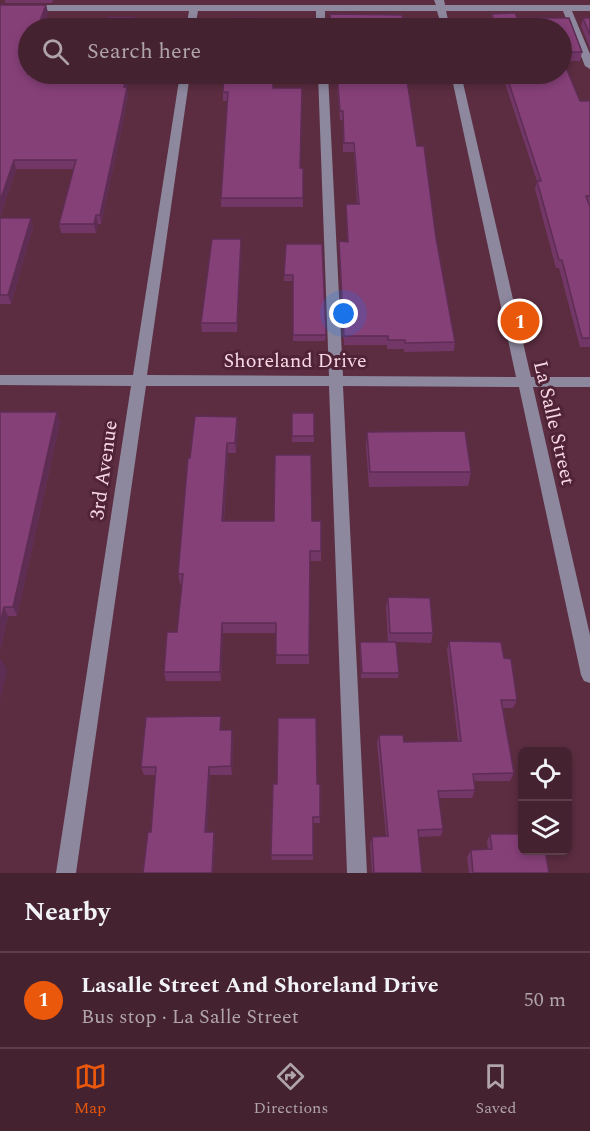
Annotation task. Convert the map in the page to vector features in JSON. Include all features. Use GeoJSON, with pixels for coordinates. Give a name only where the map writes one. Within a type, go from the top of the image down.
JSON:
{"type":"FeatureCollection","features":[{"type":"Feature","properties":{"kind":"street"},"geometry":{"type":"LineString","coordinates":[[0,8],[320,8],[440,4],[590,8]]}},
{"type":"Feature","properties":{"kind":"street"},"geometry":{"type":"LineString","coordinates":[[192,18],[194,8]]}},
{"type":"Feature","properties":{"kind":"street"},"geometry":{"type":"LineString","coordinates":[[320,8],[320,18]]}},
{"type":"Feature","properties":{"kind":"street"},"geometry":{"type":"LineString","coordinates":[[566,8],[570,18]]}},
{"type":"Feature","properties":{"kind":"street"},"geometry":{"type":"LineString","coordinates":[[572,22],[590,66]]}},
{"type":"Feature","properties":{"kind":"street","name":"3rd Avenue"},"geometry":{"type":"LineString","coordinates":[[66,873],[183,84]]}},
{"type":"Feature","properties":{"kind":"street"},"geometry":{"type":"LineString","coordinates":[[323,84],[357,873]]}},
{"type":"Feature","properties":{"kind":"street","name":"La Salle Street"},"geometry":{"type":"LineString","coordinates":[[458,84],[590,675]]}},
{"type":"Feature","properties":{"kind":"street","name":"Shoreland Drive"},"geometry":{"type":"LineString","coordinates":[[0,380],[590,382]]}},
{"type":"Feature","properties":{"kind":"building"},"geometry":{"type":"Polygon","coordinates":[[[0,5],[46,5],[41,18],[18,18],[18,84],[125,84],[124,87],[127,87],[100,215],[96,215],[94,224],[59,224],[76,160],[14,160],[0,201],[0,5]]]}},
{"type":"Feature","properties":{"kind":"building"},"geometry":{"type":"Polygon","coordinates":[[[515,13],[517,18],[493,18],[492,14],[515,13]]]}},
{"type":"Feature","properties":{"kind":"building"},"geometry":{"type":"Polygon","coordinates":[[[330,14],[402,15],[402,18],[330,18],[330,14]]]}},
{"type":"Feature","properties":{"kind":"building"},"geometry":{"type":"Polygon","coordinates":[[[108,17],[135,18],[108,18],[108,17]]]}},
{"type":"Feature","properties":{"kind":"building"},"geometry":{"type":"Polygon","coordinates":[[[583,18],[590,18],[590,35],[583,18]]]}},
{"type":"Feature","properties":{"kind":"building"},"geometry":{"type":"Polygon","coordinates":[[[572,26],[582,52],[572,52],[572,26]]]}},
{"type":"Feature","properties":{"kind":"building"},"geometry":{"type":"Polygon","coordinates":[[[572,82],[580,101],[590,101],[590,196],[586,196],[590,207],[590,338],[582,338],[562,260],[559,260],[537,181],[541,181],[509,84],[572,84],[572,82]]]}},
{"type":"Feature","properties":{"kind":"building"},"geometry":{"type":"Polygon","coordinates":[[[223,84],[273,84],[273,88],[302,88],[300,168],[303,168],[303,198],[221,198],[228,92],[223,92],[223,84]]]}},
{"type":"Feature","properties":{"kind":"building"},"geometry":{"type":"Polygon","coordinates":[[[338,84],[408,84],[417,146],[424,146],[436,238],[455,342],[405,343],[405,340],[388,340],[388,336],[344,336],[339,241],[348,242],[346,204],[359,204],[354,143],[344,143],[343,111],[340,111],[338,84]]]}},
{"type":"Feature","properties":{"kind":"building"},"geometry":{"type":"Polygon","coordinates":[[[0,218],[31,218],[8,295],[0,295],[0,218]]]}},
{"type":"Feature","properties":{"kind":"building"},"geometry":{"type":"Polygon","coordinates":[[[212,239],[241,239],[237,323],[201,323],[212,239]]]}},
{"type":"Feature","properties":{"kind":"building"},"geometry":{"type":"Polygon","coordinates":[[[286,244],[322,244],[326,335],[293,335],[293,275],[284,275],[286,244]]]}},
{"type":"Feature","properties":{"kind":"building"},"geometry":{"type":"Polygon","coordinates":[[[0,412],[57,412],[13,607],[4,607],[0,623],[0,412]]]}},
{"type":"Feature","properties":{"kind":"building"},"geometry":{"type":"Polygon","coordinates":[[[292,413],[314,413],[314,436],[292,436],[292,413]]]}},
{"type":"Feature","properties":{"kind":"building"},"geometry":{"type":"Polygon","coordinates":[[[195,416],[237,417],[235,443],[227,443],[222,521],[274,521],[275,455],[311,455],[312,521],[321,521],[321,551],[310,551],[309,655],[276,655],[276,623],[222,623],[220,672],[164,672],[167,632],[177,632],[183,574],[178,574],[188,458],[190,458],[195,416]]]}},
{"type":"Feature","properties":{"kind":"building"},"geometry":{"type":"Polygon","coordinates":[[[465,431],[471,472],[370,472],[367,432],[465,431]]]}},
{"type":"Feature","properties":{"kind":"building"},"geometry":{"type":"Polygon","coordinates":[[[388,597],[430,598],[433,633],[390,633],[388,597]]]}},
{"type":"Feature","properties":{"kind":"building"},"geometry":{"type":"Polygon","coordinates":[[[449,641],[501,642],[504,658],[511,659],[517,700],[501,700],[514,773],[473,774],[475,790],[438,791],[443,829],[418,830],[422,873],[374,873],[372,837],[388,836],[379,735],[403,735],[404,742],[461,741],[449,641]]]}},
{"type":"Feature","properties":{"kind":"building"},"geometry":{"type":"Polygon","coordinates":[[[360,642],[396,642],[399,673],[362,673],[360,642]]]}},
{"type":"Feature","properties":{"kind":"building"},"geometry":{"type":"Polygon","coordinates":[[[221,716],[220,730],[232,730],[231,766],[209,767],[205,832],[214,832],[212,873],[143,873],[148,832],[151,832],[156,767],[141,767],[146,717],[221,716]]]}},
{"type":"Feature","properties":{"kind":"building"},"geometry":{"type":"Polygon","coordinates":[[[278,718],[316,718],[320,817],[313,817],[313,855],[271,855],[273,784],[277,784],[278,718]]]}},
{"type":"Feature","properties":{"kind":"building"},"geometry":{"type":"Polygon","coordinates":[[[490,834],[518,834],[518,855],[546,855],[549,873],[473,873],[471,850],[492,849],[490,834]]]}},
{"type":"Feature","properties":{"kind":"place","name":"Lasalle Street And Shoreland Drive"},"geometry":{"type":"Point","coordinates":[520,321]}}]}
